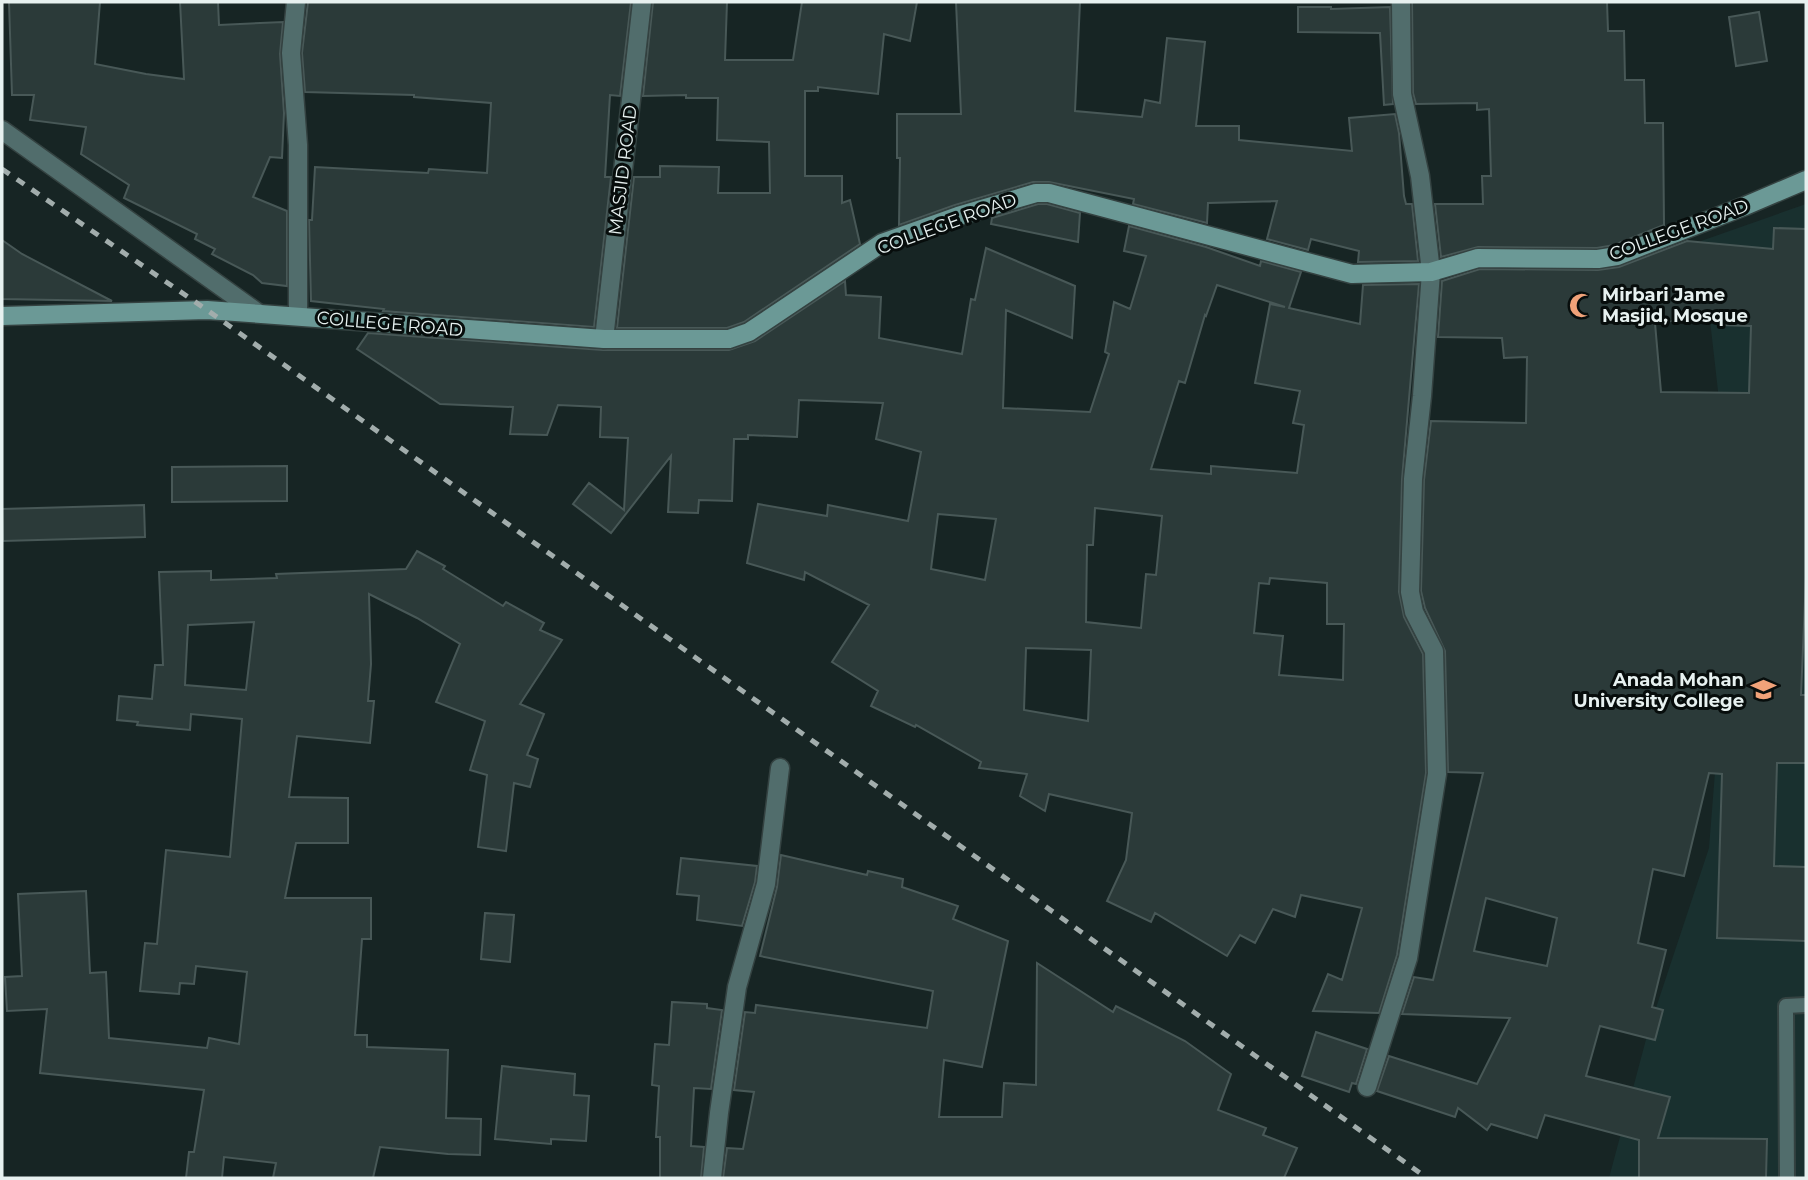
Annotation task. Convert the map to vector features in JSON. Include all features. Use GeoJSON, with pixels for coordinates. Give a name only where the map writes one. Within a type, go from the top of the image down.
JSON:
{"type":"FeatureCollection","features":[{"type":"Feature","properties":{"kind":"street"},"geometry":{"type":"LineString","coordinates":[[296,2],[291,53],[298,145],[298,316]]}},
{"type":"Feature","properties":{"kind":"street","name":"MASJID ROAD"},"geometry":{"type":"LineString","coordinates":[[604,339],[642,2]]}},
{"type":"Feature","properties":{"kind":"street"},"geometry":{"type":"LineString","coordinates":[[1367,1087],[1408,958],[1437,774],[1434,651],[1414,612],[1410,592],[1413,479],[1432,272],[1420,176],[1402,94],[1401,2]]}},
{"type":"Feature","properties":{"kind":"street"},"geometry":{"type":"LineString","coordinates":[[2,130],[258,313]]}},
{"type":"Feature","properties":{"kind":"street","name":"COLLEGE ROAD"},"geometry":{"type":"LineString","coordinates":[[2,316],[207,310],[604,339],[729,339],[749,332],[882,243],[970,212],[1036,193],[1049,193],[1352,274],[1432,272],[1478,258],[1598,259],[1618,256],[1806,180]]}},
{"type":"Feature","properties":{"kind":"street"},"geometry":{"type":"LineString","coordinates":[[712,1178],[737,987],[766,884],[780,768]]}},
{"type":"Feature","properties":{"kind":"lane"},"geometry":{"type":"LineString","coordinates":[[1787,1178],[1786,1006],[1806,1005]]}},
{"type":"Feature","properties":{"kind":"shaded area","name":"Anada Mohan University College"},"geometry":{"type":"Polygon","coordinates":[[[1806,204],[1806,1178],[1609,1178],[1648,1032],[1709,848],[1734,532],[1701,241],[1806,204]]]}},
{"type":"Feature","properties":{"kind":"building"},"geometry":{"type":"Polygon","coordinates":[[[9,2],[100,2],[95,64],[184,79],[180,2],[218,2],[219,25],[283,22],[280,54],[284,113],[282,158],[270,157],[253,197],[287,211],[287,286],[262,283],[253,275],[212,254],[215,249],[195,239],[197,234],[124,198],[129,185],[81,154],[86,127],[30,120],[34,95],[12,95],[9,2]]]}},
{"type":"Feature","properties":{"kind":"building"},"geometry":{"type":"Polygon","coordinates":[[[308,2],[631,2],[620,96],[610,95],[605,177],[611,177],[594,327],[383,311],[384,309],[311,301],[309,220],[312,220],[315,167],[487,173],[491,103],[414,95],[305,92],[302,53],[308,2]]]}},
{"type":"Feature","properties":{"kind":"building"},"geometry":{"type":"Polygon","coordinates":[[[653,2],[727,2],[725,60],[793,60],[802,2],[917,2],[910,41],[884,34],[878,94],[818,87],[818,91],[805,91],[805,176],[842,176],[842,203],[850,200],[860,244],[744,322],[727,328],[617,328],[634,177],[660,177],[660,166],[719,167],[718,193],[770,193],[769,142],[717,140],[718,98],[686,98],[686,95],[643,96],[653,2]]]}},
{"type":"Feature","properties":{"kind":"building"},"geometry":{"type":"Polygon","coordinates":[[[956,2],[1080,2],[1075,111],[1142,117],[1145,100],[1160,103],[1167,38],[1205,42],[1196,126],[1239,126],[1239,140],[1352,151],[1349,118],[1395,114],[1404,196],[1406,204],[1412,204],[1418,261],[1358,262],[1359,251],[1311,239],[1308,250],[1267,239],[1277,201],[1208,203],[1207,223],[1133,204],[1134,199],[1049,182],[1033,182],[899,225],[900,158],[897,158],[897,114],[961,114],[956,2]]]}},
{"type":"Feature","properties":{"kind":"building"},"geometry":{"type":"Polygon","coordinates":[[[1412,2],[1607,2],[1608,31],[1624,31],[1625,80],[1644,80],[1645,123],[1663,123],[1664,225],[1614,245],[1597,248],[1478,247],[1441,257],[1435,204],[1483,204],[1482,176],[1491,176],[1489,109],[1477,110],[1477,103],[1416,104],[1413,93],[1412,2]]]}},
{"type":"Feature","properties":{"kind":"building"},"geometry":{"type":"Polygon","coordinates":[[[1298,7],[1390,7],[1393,104],[1384,105],[1380,33],[1298,32],[1298,7]]]}},
{"type":"Feature","properties":{"kind":"building"},"geometry":{"type":"Polygon","coordinates":[[[1759,12],[1767,61],[1736,66],[1729,17],[1759,12]]]}},
{"type":"Feature","properties":{"kind":"building"},"geometry":{"type":"Polygon","coordinates":[[[1038,204],[1080,213],[1078,242],[991,224],[992,218],[1038,204]]]}},
{"type":"Feature","properties":{"kind":"building"},"geometry":{"type":"Polygon","coordinates":[[[1129,226],[1206,247],[1260,266],[1261,261],[1301,272],[1289,308],[1360,324],[1363,285],[1419,284],[1402,479],[1399,592],[1404,617],[1423,654],[1426,773],[1397,955],[1379,1013],[1313,1011],[1328,974],[1342,980],[1362,908],[1301,895],[1295,917],[1273,909],[1255,943],[1240,935],[1227,956],[1155,913],[1151,922],[1107,901],[1126,860],[1132,813],[1049,794],[1045,811],[1020,796],[1027,774],[979,768],[981,762],[916,725],[915,727],[871,706],[878,691],[832,662],[869,605],[805,572],[804,580],[747,563],[758,504],[827,516],[828,505],[908,521],[921,452],[876,439],[883,403],[799,400],[797,437],[748,435],[748,439],[734,439],[732,501],[699,500],[698,513],[668,512],[671,456],[611,533],[573,504],[589,483],[624,510],[628,438],[600,437],[601,407],[558,405],[547,435],[510,434],[513,407],[440,404],[357,349],[368,333],[603,350],[729,350],[755,341],[845,281],[846,295],[881,297],[879,338],[962,354],[971,299],[975,300],[986,248],[1075,286],[1072,338],[1006,310],[1003,408],[1090,412],[1109,354],[1105,352],[1114,302],[1130,309],[1146,256],[1124,251],[1129,226]],[[1217,285],[1185,383],[1179,381],[1151,469],[1211,474],[1211,466],[1297,473],[1304,425],[1293,423],[1300,391],[1255,383],[1270,304],[1285,307],[1217,285]],[[1095,508],[1093,545],[1087,545],[1086,622],[1141,628],[1146,574],[1156,575],[1162,516],[1095,508]],[[938,514],[931,569],[985,580],[996,519],[938,514]],[[1270,578],[1269,584],[1259,583],[1254,633],[1283,636],[1279,675],[1343,680],[1344,624],[1327,624],[1327,583],[1270,578]],[[1026,648],[1024,710],[1088,721],[1091,650],[1026,648]]]}},
{"type":"Feature","properties":{"kind":"building"},"geometry":{"type":"Polygon","coordinates":[[[1774,228],[1806,229],[1806,577],[1801,695],[1806,695],[1806,763],[1777,763],[1774,866],[1806,867],[1806,941],[1717,938],[1722,774],[1709,773],[1684,876],[1653,869],[1638,943],[1666,950],[1652,1007],[1663,1010],[1655,1040],[1600,1026],[1586,1076],[1670,1097],[1658,1138],[1767,1139],[1766,1178],[1639,1178],[1639,1140],[1545,1115],[1537,1138],[1491,1124],[1487,1130],[1458,1108],[1455,1117],[1377,1091],[1389,1056],[1477,1084],[1510,1018],[1402,1014],[1414,977],[1433,980],[1483,773],[1448,772],[1445,651],[1425,608],[1421,591],[1424,480],[1431,421],[1526,423],[1527,357],[1504,358],[1502,338],[1438,337],[1442,281],[1480,269],[1598,270],[1619,267],[1687,241],[1773,249],[1774,228]],[[1720,315],[1655,323],[1661,392],[1749,393],[1751,326],[1721,325],[1720,315]],[[1486,898],[1474,951],[1547,966],[1557,918],[1486,898]]]}},
{"type":"Feature","properties":{"kind":"building"},"geometry":{"type":"Polygon","coordinates":[[[2,240],[22,254],[112,301],[2,299],[2,240]]]}},
{"type":"Feature","properties":{"kind":"building"},"geometry":{"type":"Polygon","coordinates":[[[287,466],[287,501],[172,502],[172,467],[287,466]]]}},
{"type":"Feature","properties":{"kind":"building"},"geometry":{"type":"Polygon","coordinates":[[[144,505],[145,537],[3,541],[2,509],[144,505]]]}},
{"type":"Feature","properties":{"kind":"building"},"geometry":{"type":"Polygon","coordinates":[[[417,551],[445,566],[443,569],[503,606],[506,602],[544,623],[540,630],[562,640],[520,704],[544,714],[527,755],[538,759],[530,787],[514,783],[506,851],[478,847],[487,775],[470,770],[485,721],[436,702],[460,644],[369,594],[371,664],[368,701],[374,701],[370,743],[297,736],[289,797],[348,798],[348,843],[296,843],[285,898],[371,898],[371,939],[362,939],[355,1035],[367,1035],[367,1047],[448,1050],[446,1118],[481,1119],[480,1155],[380,1147],[373,1178],[273,1178],[276,1163],[224,1157],[222,1178],[186,1178],[189,1152],[194,1152],[204,1090],[40,1073],[47,1009],[7,1011],[5,977],[22,976],[18,894],[86,891],[90,973],[106,972],[109,1038],[207,1048],[209,1038],[239,1044],[247,972],[196,966],[194,984],[180,983],[179,994],[140,991],[145,943],[157,944],[166,850],[230,857],[242,719],[191,714],[190,730],[137,725],[138,722],[117,720],[119,696],[152,699],[155,665],[163,665],[159,572],[211,571],[211,580],[277,578],[276,574],[406,569],[417,551]],[[254,622],[188,625],[185,685],[246,690],[254,622]]]}},
{"type":"Feature","properties":{"kind":"building"},"geometry":{"type":"Polygon","coordinates":[[[781,855],[867,875],[868,871],[903,879],[902,887],[958,906],[953,919],[1008,941],[982,1067],[944,1060],[939,1117],[1002,1117],[1004,1083],[1036,1085],[1037,963],[1113,1012],[1116,1006],[1185,1041],[1231,1074],[1218,1110],[1266,1128],[1263,1135],[1297,1148],[1284,1178],[723,1178],[727,1148],[743,1149],[754,1092],[734,1090],[745,1012],[755,1013],[756,1005],[927,1028],[933,991],[760,956],[777,887],[781,855]]]}},
{"type":"Feature","properties":{"kind":"building"},"geometry":{"type":"Polygon","coordinates":[[[681,858],[757,866],[742,926],[697,920],[699,896],[677,894],[681,858]]]}},
{"type":"Feature","properties":{"kind":"building"},"geometry":{"type":"Polygon","coordinates":[[[485,913],[514,915],[510,962],[481,959],[485,913]]]}},
{"type":"Feature","properties":{"kind":"building"},"geometry":{"type":"Polygon","coordinates":[[[672,1002],[707,1004],[707,1008],[722,1010],[711,1089],[694,1088],[691,1146],[704,1147],[701,1178],[660,1178],[660,1137],[656,1137],[659,1086],[652,1085],[655,1044],[669,1045],[672,1002]]]}},
{"type":"Feature","properties":{"kind":"building"},"geometry":{"type":"Polygon","coordinates":[[[1316,1032],[1367,1049],[1356,1084],[1352,1083],[1349,1092],[1302,1076],[1316,1032]]]}},
{"type":"Feature","properties":{"kind":"building"},"geometry":{"type":"Polygon","coordinates":[[[502,1066],[575,1074],[574,1095],[589,1096],[586,1141],[551,1139],[551,1144],[495,1139],[502,1066]]]}},
{"type":"Feature","properties":{"kind":"railway"},"geometry":{"type":"LineString","coordinates":[[2,169],[207,310],[1427,1178]]}},
{"type":"Feature","properties":{"kind":"place","name":"Mirbari Jame Masjid, Mosque"},"geometry":{"type":"Point","coordinates":[1582,305]}},
{"type":"Feature","properties":{"kind":"place","name":"Anada Mohan University College"},"geometry":{"type":"Point","coordinates":[1764,690]}}]}
